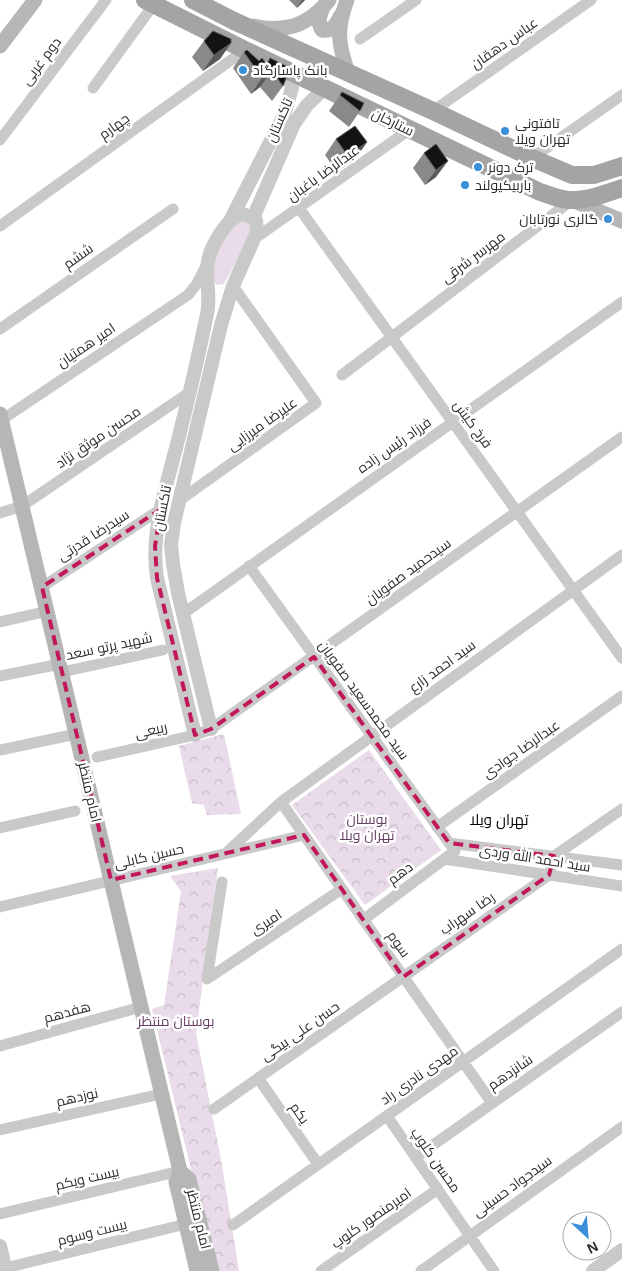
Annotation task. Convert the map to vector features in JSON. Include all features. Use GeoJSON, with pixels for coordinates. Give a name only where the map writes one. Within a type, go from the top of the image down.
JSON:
{"type":"FeatureCollection","features":[{"type":"Feature","properties":{"kind":"main road"},"geometry":{"type":"LineString","coordinates":[[0,46],[35,0]]}},
{"type":"Feature","properties":{"kind":"main road","name":"ستارخان"},"geometry":{"type":"LineString","coordinates":[[197,1],[234,21],[572,175],[594,175],[622,166]]}},
{"type":"Feature","properties":{"kind":"main road","name":"ستارخان"},"geometry":{"type":"LineString","coordinates":[[149,2],[324,89],[540,192],[572,200],[598,196],[622,188]]}},
{"type":"Feature","properties":{"kind":"main road"},"geometry":{"type":"LineString","coordinates":[[234,21],[272,29],[287,28],[309,19],[326,4]]}},
{"type":"Feature","properties":{"kind":"main road"},"geometry":{"type":"LineString","coordinates":[[326,4],[319,17],[322,30],[327,31],[335,26],[345,6]]}},
{"type":"Feature","properties":{"kind":"main road"},"geometry":{"type":"LineString","coordinates":[[345,6],[339,44],[348,73]]}},
{"type":"Feature","properties":{"kind":"main road"},"geometry":{"type":"LineString","coordinates":[[572,200],[622,221]]}},
{"type":"Feature","properties":{"kind":"main road","name":"امام منتظر"},"geometry":{"type":"LineString","coordinates":[[1,418],[180,1171],[176,1182],[197,1271]]}},
{"type":"Feature","properties":{"kind":"main road","name":"امام منتظر"},"geometry":{"type":"LineString","coordinates":[[180,1171],[189,1179],[212,1271]]}},
{"type":"Feature","properties":{"kind":"street","name":"دوم غربی"},"geometry":{"type":"LineString","coordinates":[[0,140],[106,0]]}},
{"type":"Feature","properties":{"kind":"street"},"geometry":{"type":"LineString","coordinates":[[360,39],[416,0]]}},
{"type":"Feature","properties":{"kind":"street","name":"عباس دهقان"},"geometry":{"type":"LineString","coordinates":[[433,111],[591,0]]}},
{"type":"Feature","properties":{"kind":"street"},"geometry":{"type":"LineString","coordinates":[[93,88],[149,2]]}},
{"type":"Feature","properties":{"kind":"street","name":"چهارم"},"geometry":{"type":"LineString","coordinates":[[0,226],[245,50]]}},
{"type":"Feature","properties":{"kind":"street","name":"تاکستان"},"geometry":{"type":"LineString","coordinates":[[195,735],[154,562],[161,509],[190,392],[208,308],[208,261],[217,240],[230,221],[284,115],[292,88],[288,71]]}},
{"type":"Feature","properties":{"kind":"street","name":"تاکستان"},"geometry":{"type":"LineString","coordinates":[[253,218],[294,124],[307,105],[324,89]]}},
{"type":"Feature","properties":{"kind":"street"},"geometry":{"type":"LineString","coordinates":[[532,158],[622,95]]}},
{"type":"Feature","properties":{"kind":"street","name":"عبدالرضا باغبان"},"geometry":{"type":"LineString","coordinates":[[254,239],[409,130]]}},
{"type":"Feature","properties":{"kind":"street","name":"مهرسر شرقی"},"geometry":{"type":"LineString","coordinates":[[342,375],[572,200]]}},
{"type":"Feature","properties":{"kind":"street","name":"فرخ کیش"},"geometry":{"type":"LineString","coordinates":[[299,208],[622,658]]}},
{"type":"Feature","properties":{"kind":"street","name":"ششم"},"geometry":{"type":"LineString","coordinates":[[0,329],[173,209]]}},
{"type":"Feature","properties":{"kind":"street"},"geometry":{"type":"LineString","coordinates":[[230,221],[243,214],[256,220],[257,227],[254,239]]}},
{"type":"Feature","properties":{"kind":"street","name":"تاکستان"},"geometry":{"type":"LineString","coordinates":[[211,729],[176,583],[171,545],[174,523],[221,325],[233,286],[254,239]]}},
{"type":"Feature","properties":{"kind":"street"},"geometry":{"type":"LineString","coordinates":[[208,261],[196,286],[188,295],[202,299],[208,308]]}},
{"type":"Feature","properties":{"kind":"street","name":"علیرضا میرزایی"},"geometry":{"type":"LineString","coordinates":[[180,500],[316,403],[233,286]]}},
{"type":"Feature","properties":{"kind":"street","name":"امیر همتیان"},"geometry":{"type":"LineString","coordinates":[[1,418],[188,295]]}},
{"type":"Feature","properties":{"kind":"street","name":"فرزاد رئیس زاده"},"geometry":{"type":"LineString","coordinates":[[184,613],[622,302]]}},
{"type":"Feature","properties":{"kind":"street"},"geometry":{"type":"LineString","coordinates":[[196,364],[211,368]]}},
{"type":"Feature","properties":{"kind":"street","name":"محسن موثق نژاد"},"geometry":{"type":"LineString","coordinates":[[0,513],[22,506],[190,392]]}},
{"type":"Feature","properties":{"kind":"street","name":"سیدحمید صفویان"},"geometry":{"type":"LineString","coordinates":[[211,729],[622,437]]}},
{"type":"Feature","properties":{"kind":"street","name":"سیدرضا قدرتی"},"geometry":{"type":"LineString","coordinates":[[42,587],[161,509]]}},
{"type":"Feature","properties":{"kind":"street","name":"سید احمد زارع"},"geometry":{"type":"LineString","coordinates":[[226,853],[281,802],[371,735],[622,556]]}},
{"type":"Feature","properties":{"kind":"street","name":"سید محمدسعید صفویان"},"geometry":{"type":"LineString","coordinates":[[249,566],[452,847]]}},
{"type":"Feature","properties":{"kind":"street"},"geometry":{"type":"LineString","coordinates":[[0,622],[48,611]]}},
{"type":"Feature","properties":{"kind":"street"},"geometry":{"type":"LineString","coordinates":[[167,618],[184,613]]}},
{"type":"Feature","properties":{"kind":"street","name":"شهید پرتو سعد"},"geometry":{"type":"LineString","coordinates":[[0,676],[61,668],[163,650]]}},
{"type":"Feature","properties":{"kind":"street","name":"عبدالرضا جوادی"},"geometry":{"type":"LineString","coordinates":[[437,827],[622,696]]}},
{"type":"Feature","properties":{"kind":"street","name":"ربیعی"},"geometry":{"type":"LineString","coordinates":[[96,757],[195,735],[211,729]]}},
{"type":"Feature","properties":{"kind":"street"},"geometry":{"type":"LineString","coordinates":[[0,750],[76,734]]}},
{"type":"Feature","properties":{"kind":"street","name":"سوم"},"geometry":{"type":"LineString","coordinates":[[281,802],[492,1103]]}},
{"type":"Feature","properties":{"kind":"street"},"geometry":{"type":"LineString","coordinates":[[549,875],[554,856],[622,809]]}},
{"type":"Feature","properties":{"kind":"street"},"geometry":{"type":"LineString","coordinates":[[0,828],[75,811]]}},
{"type":"Feature","properties":{"kind":"street","name":"حسین کابلی"},"geometry":{"type":"LineString","coordinates":[[0,907],[304,835]]}},
{"type":"Feature","properties":{"kind":"street","name":"سید احمد الله وردی"},"geometry":{"type":"LineString","coordinates":[[452,847],[622,864]]}},
{"type":"Feature","properties":{"kind":"street","name":"دهم"},"geometry":{"type":"LineString","coordinates":[[363,920],[444,859],[452,847]]}},
{"type":"Feature","properties":{"kind":"street","name":"سید احمد الله وردی"},"geometry":{"type":"LineString","coordinates":[[444,859],[622,886]]}},
{"type":"Feature","properties":{"kind":"street","name":"رضا سهراب"},"geometry":{"type":"LineString","coordinates":[[403,977],[549,875]]}},
{"type":"Feature","properties":{"kind":"street","name":"امیری"},"geometry":{"type":"LineString","coordinates":[[222,882],[207,979],[342,889]]}},
{"type":"Feature","properties":{"kind":"street","name":"مهدی نادری راد"},"geometry":{"type":"LineString","coordinates":[[233,1225],[622,949]]}},
{"type":"Feature","properties":{"kind":"street","name":"حسن علی بیگی"},"geometry":{"type":"LineString","coordinates":[[214,1109],[403,977]]}},
{"type":"Feature","properties":{"kind":"street","name":"هفدهم"},"geometry":{"type":"LineString","coordinates":[[0,1046],[141,1008]]}},
{"type":"Feature","properties":{"kind":"street","name":"شانزدهم"},"geometry":{"type":"LineString","coordinates":[[416,1157],[622,1012]]}},
{"type":"Feature","properties":{"kind":"street","name":"یکم"},"geometry":{"type":"LineString","coordinates":[[258,1078],[318,1164]]}},
{"type":"Feature","properties":{"kind":"street","name":"نوزدهم"},"geometry":{"type":"LineString","coordinates":[[0,1130],[162,1094]]}},
{"type":"Feature","properties":{"kind":"street","name":"محسن کلوپ"},"geometry":{"type":"LineString","coordinates":[[387,1116],[494,1271]]}},
{"type":"Feature","properties":{"kind":"street","name":"سیدجواد حسینی"},"geometry":{"type":"LineString","coordinates":[[421,1271],[622,1127]]}},
{"type":"Feature","properties":{"kind":"street","name":"بیست ویکم"},"geometry":{"type":"LineString","coordinates":[[0,1214],[180,1171]]}},
{"type":"Feature","properties":{"kind":"street","name":"امیرمنصور کلوپ"},"geometry":{"type":"LineString","coordinates":[[321,1271],[438,1189]]}},
{"type":"Feature","properties":{"kind":"street","name":"بیست وسوم"},"geometry":{"type":"LineString","coordinates":[[6,1270],[186,1224]]}},
{"type":"Feature","properties":{"kind":"street"},"geometry":{"type":"LineString","coordinates":[[0,1246],[6,1270]]}},
{"type":"Feature","properties":{"kind":"street"},"geometry":{"type":"LineString","coordinates":[[593,1271],[622,1250]]}},
{"type":"Feature","properties":{"kind":"highlighted area"},"geometry":{"type":"Polygon","coordinates":[[[161,509],[155,546],[157,578],[195,735],[211,729],[314,657],[449,843],[554,856],[549,875],[403,977],[304,835],[111,880],[42,587],[161,509]]]}},
{"type":"Feature","properties":{"kind":"green space"},"geometry":{"type":"Polygon","coordinates":[[[244,220],[250,222],[252,227],[246,244],[224,284],[217,285],[214,280],[213,266],[217,251],[230,231],[244,220]]]}},
{"type":"Feature","properties":{"kind":"green space"},"geometry":{"type":"Polygon","coordinates":[[[224,734],[241,814],[207,815],[204,805],[192,803],[179,746],[224,734]]]}},
{"type":"Feature","properties":{"kind":"green space","name":"بوستان تهران ویلا"},"geometry":{"type":"Polygon","coordinates":[[[369,750],[441,850],[365,905],[292,805],[369,750]]]}},
{"type":"Feature","properties":{"kind":"green space","name":"بوستان منتظر"},"geometry":{"type":"Polygon","coordinates":[[[218,868],[196,1033],[221,1159],[239,1271],[219,1271],[190,1165],[152,1009],[164,1005],[181,891],[170,876],[218,868]]]}},
{"type":"Feature","properties":{"kind":"building"},"geometry":{"type":"Polygon","coordinates":[[[213,31],[231,39],[231,43],[214,55],[204,41],[213,31]]]}},
{"type":"Feature","properties":{"kind":"building"},"geometry":{"type":"Polygon","coordinates":[[[247,50],[259,61],[262,58],[267,65],[270,58],[286,66],[287,76],[283,86],[272,71],[262,78],[244,52],[247,50]]]}},
{"type":"Feature","properties":{"kind":"building"},"geometry":{"type":"Polygon","coordinates":[[[342,92],[364,103],[360,111],[340,95],[342,92]]]}},
{"type":"Feature","properties":{"kind":"building"},"geometry":{"type":"Polygon","coordinates":[[[355,126],[367,142],[348,156],[336,139],[355,126]]]}},
{"type":"Feature","properties":{"kind":"building"},"geometry":{"type":"Polygon","coordinates":[[[436,144],[448,161],[436,170],[424,153],[436,144]]]}},
{"type":"Feature","properties":{"kind":"place","name":"بانک پاسارگاد"},"geometry":{"type":"Point","coordinates":[243,70]}},
{"type":"Feature","properties":{"kind":"place","name":"تافتونی تهران ویلا"},"geometry":{"type":"Point","coordinates":[505,131]}},
{"type":"Feature","properties":{"kind":"place","name":"ترک دونر"},"geometry":{"type":"Point","coordinates":[478,167]}},
{"type":"Feature","properties":{"kind":"place","name":"باربیکیولند"},"geometry":{"type":"Point","coordinates":[465,185]}},
{"type":"Feature","properties":{"kind":"place","name":"گالری نورتابان"},"geometry":{"type":"Point","coordinates":[608,219]}},
{"type":"Feature","properties":{"kind":"district","name":"تهران ویلا"},"geometry":{"type":"Point","coordinates":[499,819]}}]}
